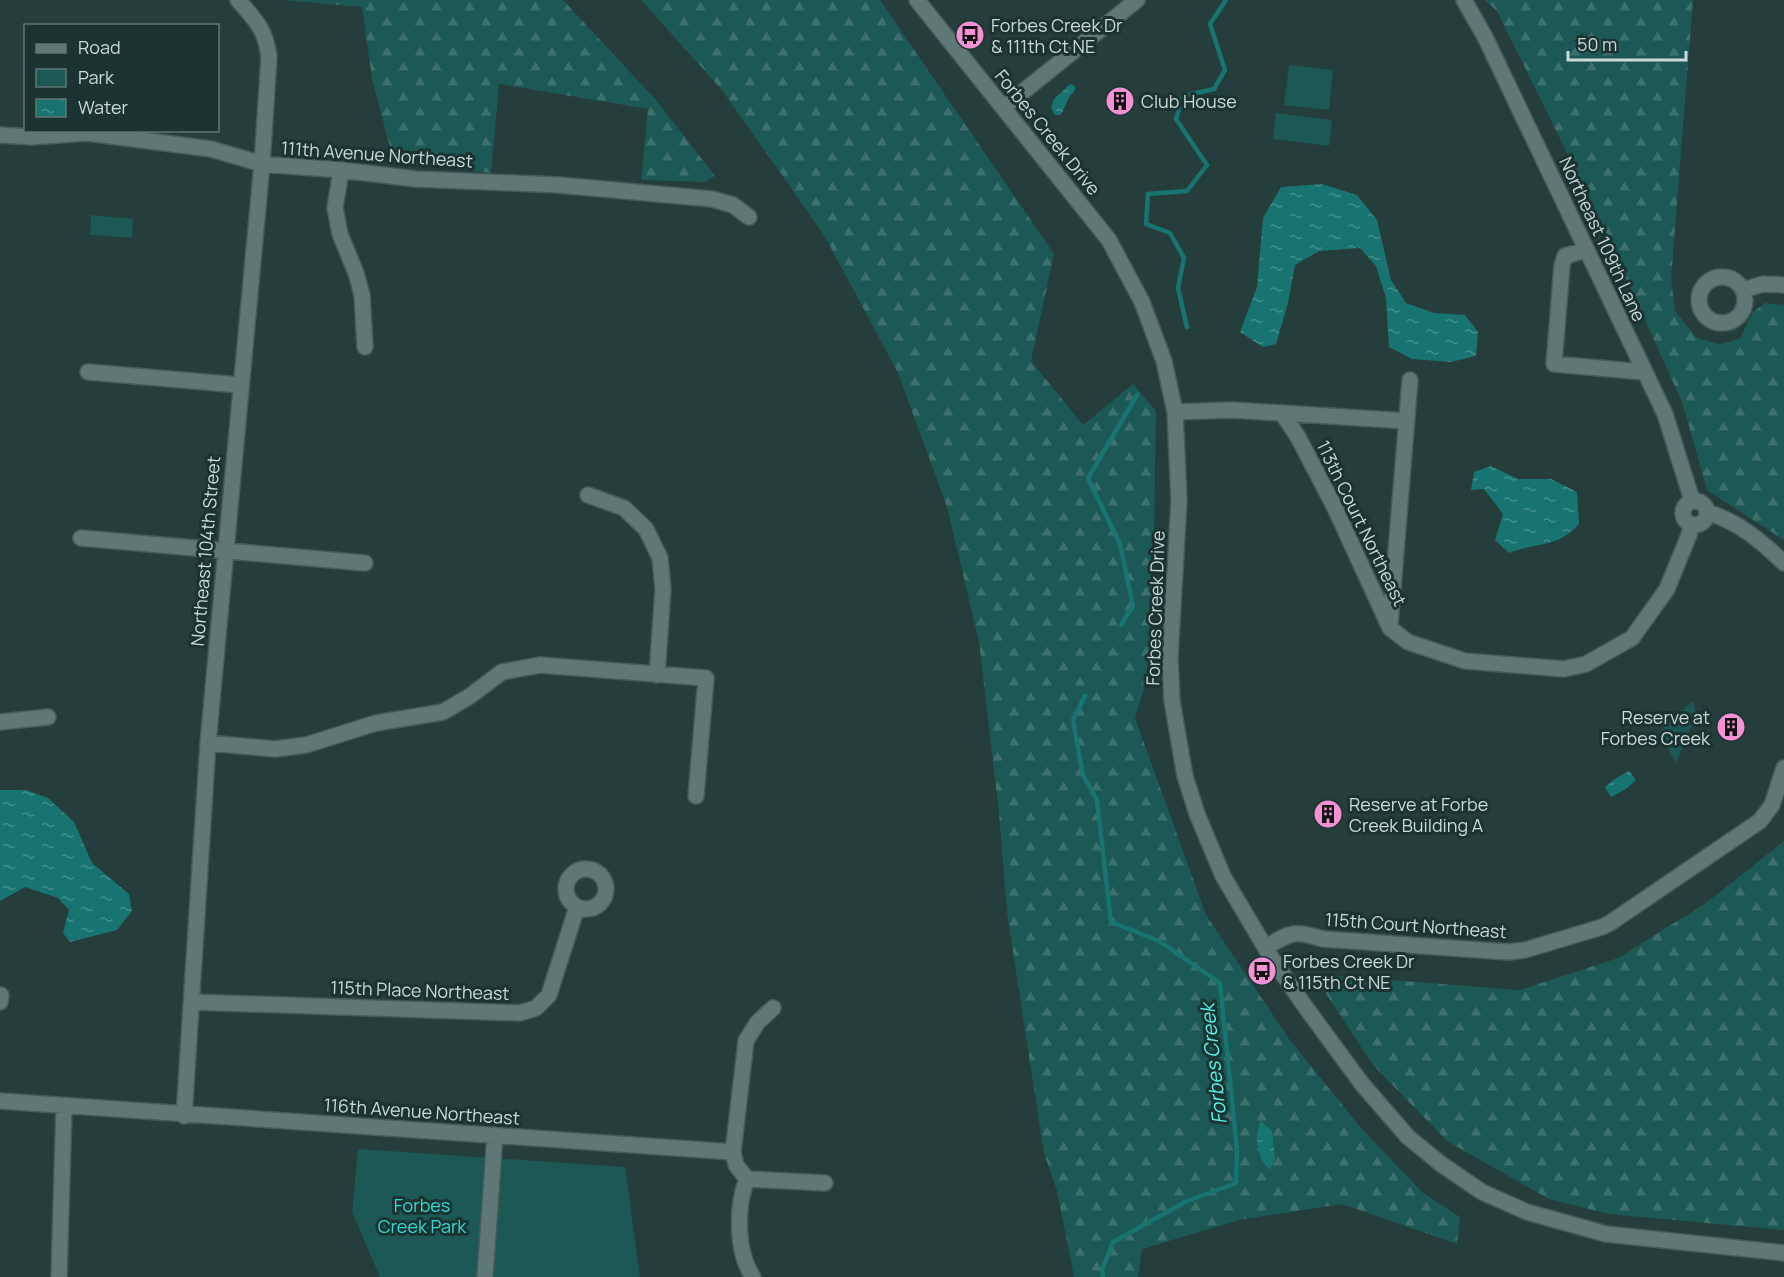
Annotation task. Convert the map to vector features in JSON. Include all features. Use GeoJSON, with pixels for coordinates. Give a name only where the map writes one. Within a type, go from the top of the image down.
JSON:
{"type":"FeatureCollection","features":[{"type":"Feature","properties":{"kind":"street","name":"Northeast 104th Street"},"geometry":{"type":"LineString","coordinates":[[184,1116],[208,743],[262,165],[269,57],[267,40],[262,28],[238,0]]}},
{"type":"Feature","properties":{"kind":"street","name":"Forbes Creek Drive"},"geometry":{"type":"LineString","coordinates":[[917,0],[1109,240],[1142,302],[1164,361],[1175,412],[1179,501],[1170,657],[1172,701],[1185,776],[1197,814],[1223,876],[1304,1005],[1362,1084],[1408,1137],[1441,1164],[1482,1192],[1527,1212],[1606,1234],[1784,1253]]}},
{"type":"Feature","properties":{"kind":"street"},"geometry":{"type":"LineString","coordinates":[[1004,107],[1137,0]]}},
{"type":"Feature","properties":{"kind":"street","name":"Northeast 109th Lane"},"geometry":{"type":"LineString","coordinates":[[1464,0],[1485,37],[1665,414],[1692,500]]}},
{"type":"Feature","properties":{"kind":"street","name":"111th Avenue Northeast"},"geometry":{"type":"LineString","coordinates":[[0,135],[31,137],[87,133],[211,148],[262,165],[341,170],[416,179],[560,185],[712,199],[733,205],[749,217]]}},
{"type":"Feature","properties":{"kind":"street"},"geometry":{"type":"LineString","coordinates":[[341,170],[335,208],[340,234],[356,273],[362,295],[365,347]]}},
{"type":"Feature","properties":{"kind":"street"},"geometry":{"type":"LineString","coordinates":[[1586,250],[1565,256],[1562,266],[1554,364],[1644,372]]}},
{"type":"Feature","properties":{"kind":"street"},"geometry":{"type":"LineString","coordinates":[[1743,290],[1763,284],[1784,285]]}},
{"type":"Feature","properties":{"kind":"street"},"geometry":{"type":"LineString","coordinates":[[88,372],[240,385]]}},
{"type":"Feature","properties":{"kind":"street"},"geometry":{"type":"LineString","coordinates":[[1390,628],[1410,380]]}},
{"type":"Feature","properties":{"kind":"street"},"geometry":{"type":"LineString","coordinates":[[1175,412],[1231,410],[1407,421]]}},
{"type":"Feature","properties":{"kind":"street","name":"113th Court Northeast"},"geometry":{"type":"LineString","coordinates":[[1282,413],[1298,437],[1335,508],[1390,628],[1408,642],[1465,661],[1564,669],[1586,664],[1632,638],[1667,589],[1691,525]]}},
{"type":"Feature","properties":{"kind":"street"},"geometry":{"type":"LineString","coordinates":[[588,495],[624,508],[646,529],[660,558],[663,589],[657,675]]}},
{"type":"Feature","properties":{"kind":"street"},"geometry":{"type":"LineString","coordinates":[[1707,512],[1702,523],[1691,525],[1685,520],[1682,512],[1685,505],[1692,500],[1702,503],[1707,512],[1726,518],[1756,537],[1784,563]]}},
{"type":"Feature","properties":{"kind":"street"},"geometry":{"type":"LineString","coordinates":[[81,538],[365,563]]}},
{"type":"Feature","properties":{"kind":"street"},"geometry":{"type":"LineString","coordinates":[[208,743],[275,749],[306,745],[376,723],[443,712],[470,696],[502,672],[540,665],[706,678],[696,796]]}},
{"type":"Feature","properties":{"kind":"street"},"geometry":{"type":"LineString","coordinates":[[0,722],[48,717]]}},
{"type":"Feature","properties":{"kind":"street","name":"115th Court Northeast"},"geometry":{"type":"LineString","coordinates":[[1266,947],[1285,936],[1301,932],[1323,939],[1508,952],[1525,950],[1602,927],[1760,821],[1772,805],[1784,768]]}},
{"type":"Feature","properties":{"kind":"street","name":"115th Place Northeast"},"geometry":{"type":"LineString","coordinates":[[192,1002],[520,1012],[536,1008],[549,996],[577,907]]}},
{"type":"Feature","properties":{"kind":"street"},"geometry":{"type":"LineString","coordinates":[[773,1008],[757,1023],[746,1041],[733,1152],[736,1165],[747,1179],[825,1183]]}},
{"type":"Feature","properties":{"kind":"street","name":"116th Avenue Northeast"},"geometry":{"type":"LineString","coordinates":[[0,1101],[184,1116],[733,1152]]}},
{"type":"Feature","properties":{"kind":"street"},"geometry":{"type":"LineString","coordinates":[[59,1277],[64,1106]]}},
{"type":"Feature","properties":{"kind":"street"},"geometry":{"type":"LineString","coordinates":[[485,1277],[495,1135]]}},
{"type":"Feature","properties":{"kind":"street"},"geometry":{"type":"LineString","coordinates":[[747,1179],[741,1194],[739,1231],[748,1270],[753,1277]]}},
{"type":"Feature","properties":{"kind":"green space"},"geometry":{"type":"Polygon","coordinates":[[[282,0],[563,0],[656,100],[715,176],[705,182],[641,180],[648,109],[499,84],[491,173],[394,162],[372,79],[362,7],[282,0]]]}},
{"type":"Feature","properties":{"kind":"green space"},"geometry":{"type":"Polygon","coordinates":[[[641,0],[880,0],[1054,254],[1031,361],[1083,425],[1133,384],[1156,411],[1152,662],[1135,718],[1206,915],[1289,1039],[1361,1128],[1423,1193],[1460,1217],[1457,1244],[1342,1204],[1239,1220],[1142,1249],[1138,1277],[1074,1277],[1057,1191],[1044,1153],[1007,912],[999,813],[979,642],[947,507],[898,373],[824,235],[722,90],[641,0]]]}},
{"type":"Feature","properties":{"kind":"green space"},"geometry":{"type":"Polygon","coordinates":[[[1485,0],[1693,0],[1671,279],[1675,311],[1697,338],[1719,344],[1740,339],[1752,313],[1765,303],[1784,305],[1784,540],[1707,490],[1682,402],[1598,216],[1497,11],[1485,0]]]}},
{"type":"Feature","properties":{"kind":"green space"},"geometry":{"type":"Polygon","coordinates":[[[1289,65],[1333,70],[1329,110],[1284,105],[1289,65]]]}},
{"type":"Feature","properties":{"kind":"green space"},"geometry":{"type":"Polygon","coordinates":[[[1276,113],[1332,120],[1329,146],[1273,139],[1276,113]]]}},
{"type":"Feature","properties":{"kind":"green space"},"geometry":{"type":"Polygon","coordinates":[[[91,215],[133,219],[132,238],[90,235],[91,215]]]}},
{"type":"Feature","properties":{"kind":"green space"},"geometry":{"type":"Polygon","coordinates":[[[1693,701],[1696,714],[1676,763],[1659,732],[1693,701]]]}},
{"type":"Feature","properties":{"kind":"green space"},"geometry":{"type":"Polygon","coordinates":[[[1784,841],[1784,1230],[1609,1214],[1549,1199],[1447,1141],[1373,1065],[1313,974],[1520,990],[1618,958],[1706,903],[1784,841]]]}},
{"type":"Feature","properties":{"kind":"green space","name":"Forbes Creek Park"},"geometry":{"type":"Polygon","coordinates":[[[358,1149],[625,1167],[640,1277],[380,1277],[352,1212],[358,1149]]]}},
{"type":"Feature","properties":{"kind":"water"},"geometry":{"type":"Polygon","coordinates":[[[1070,84],[1075,86],[1075,90],[1069,97],[1061,115],[1055,115],[1051,108],[1054,99],[1070,84]]]}},
{"type":"Feature","properties":{"kind":"water"},"geometry":{"type":"Polygon","coordinates":[[[1322,184],[1357,195],[1377,220],[1391,280],[1406,303],[1434,313],[1465,315],[1478,332],[1476,356],[1451,362],[1412,359],[1389,347],[1386,298],[1376,266],[1360,248],[1319,251],[1295,265],[1288,303],[1276,344],[1263,347],[1240,332],[1257,287],[1263,218],[1281,187],[1322,184]]]}},
{"type":"Feature","properties":{"kind":"water"},"geometry":{"type":"Polygon","coordinates":[[[1491,466],[1518,479],[1551,479],[1577,492],[1579,524],[1571,532],[1555,541],[1509,553],[1495,540],[1503,514],[1484,489],[1471,490],[1474,472],[1491,466]]]}},
{"type":"Feature","properties":{"kind":"water"},"geometry":{"type":"Polygon","coordinates":[[[1629,771],[1636,780],[1626,789],[1611,797],[1605,787],[1629,771]]]}},
{"type":"Feature","properties":{"kind":"water"},"geometry":{"type":"Polygon","coordinates":[[[0,790],[26,790],[48,798],[74,822],[92,863],[129,894],[132,911],[117,930],[70,942],[63,933],[69,910],[58,898],[25,887],[0,901],[0,790]]]}},
{"type":"Feature","properties":{"kind":"water"},"geometry":{"type":"Polygon","coordinates":[[[1261,1121],[1272,1131],[1275,1159],[1270,1170],[1259,1153],[1257,1133],[1261,1121]]]}},
{"type":"Feature","properties":{"kind":"waterway","name":"Forbes Creek"},"geometry":{"type":"LineString","coordinates":[[1187,327],[1178,288],[1184,258],[1170,233],[1146,224],[1148,194],[1187,191],[1207,165],[1176,119],[1183,96],[1214,89],[1225,70],[1210,24],[1226,0]]}},
{"type":"Feature","properties":{"kind":"waterway","name":"Forbes Creek"},"geometry":{"type":"LineString","coordinates":[[1121,625],[1133,606],[1120,544],[1088,478],[1137,395]]}},
{"type":"Feature","properties":{"kind":"waterway","name":"Forbes Creek"},"geometry":{"type":"LineString","coordinates":[[1085,696],[1073,720],[1083,775],[1097,800],[1111,922],[1159,941],[1220,983],[1237,1150],[1236,1183],[1185,1202],[1113,1242],[1102,1270],[1103,1277]]}},
{"type":"Feature","properties":{"kind":"place","name":"Forbes Creek Dr & 111th Ct NE"},"geometry":{"type":"Point","coordinates":[970,35]}},
{"type":"Feature","properties":{"kind":"place","name":"Club House"},"geometry":{"type":"Point","coordinates":[1120,101]}},
{"type":"Feature","properties":{"kind":"place","name":"Reserve at Forbes Creek"},"geometry":{"type":"Point","coordinates":[1731,727]}},
{"type":"Feature","properties":{"kind":"place","name":"Reserve at Forbe Creek Building A"},"geometry":{"type":"Point","coordinates":[1328,814]}},
{"type":"Feature","properties":{"kind":"place","name":"Forbes Creek Dr & 115th Ct NE"},"geometry":{"type":"Point","coordinates":[1262,971]}}]}
